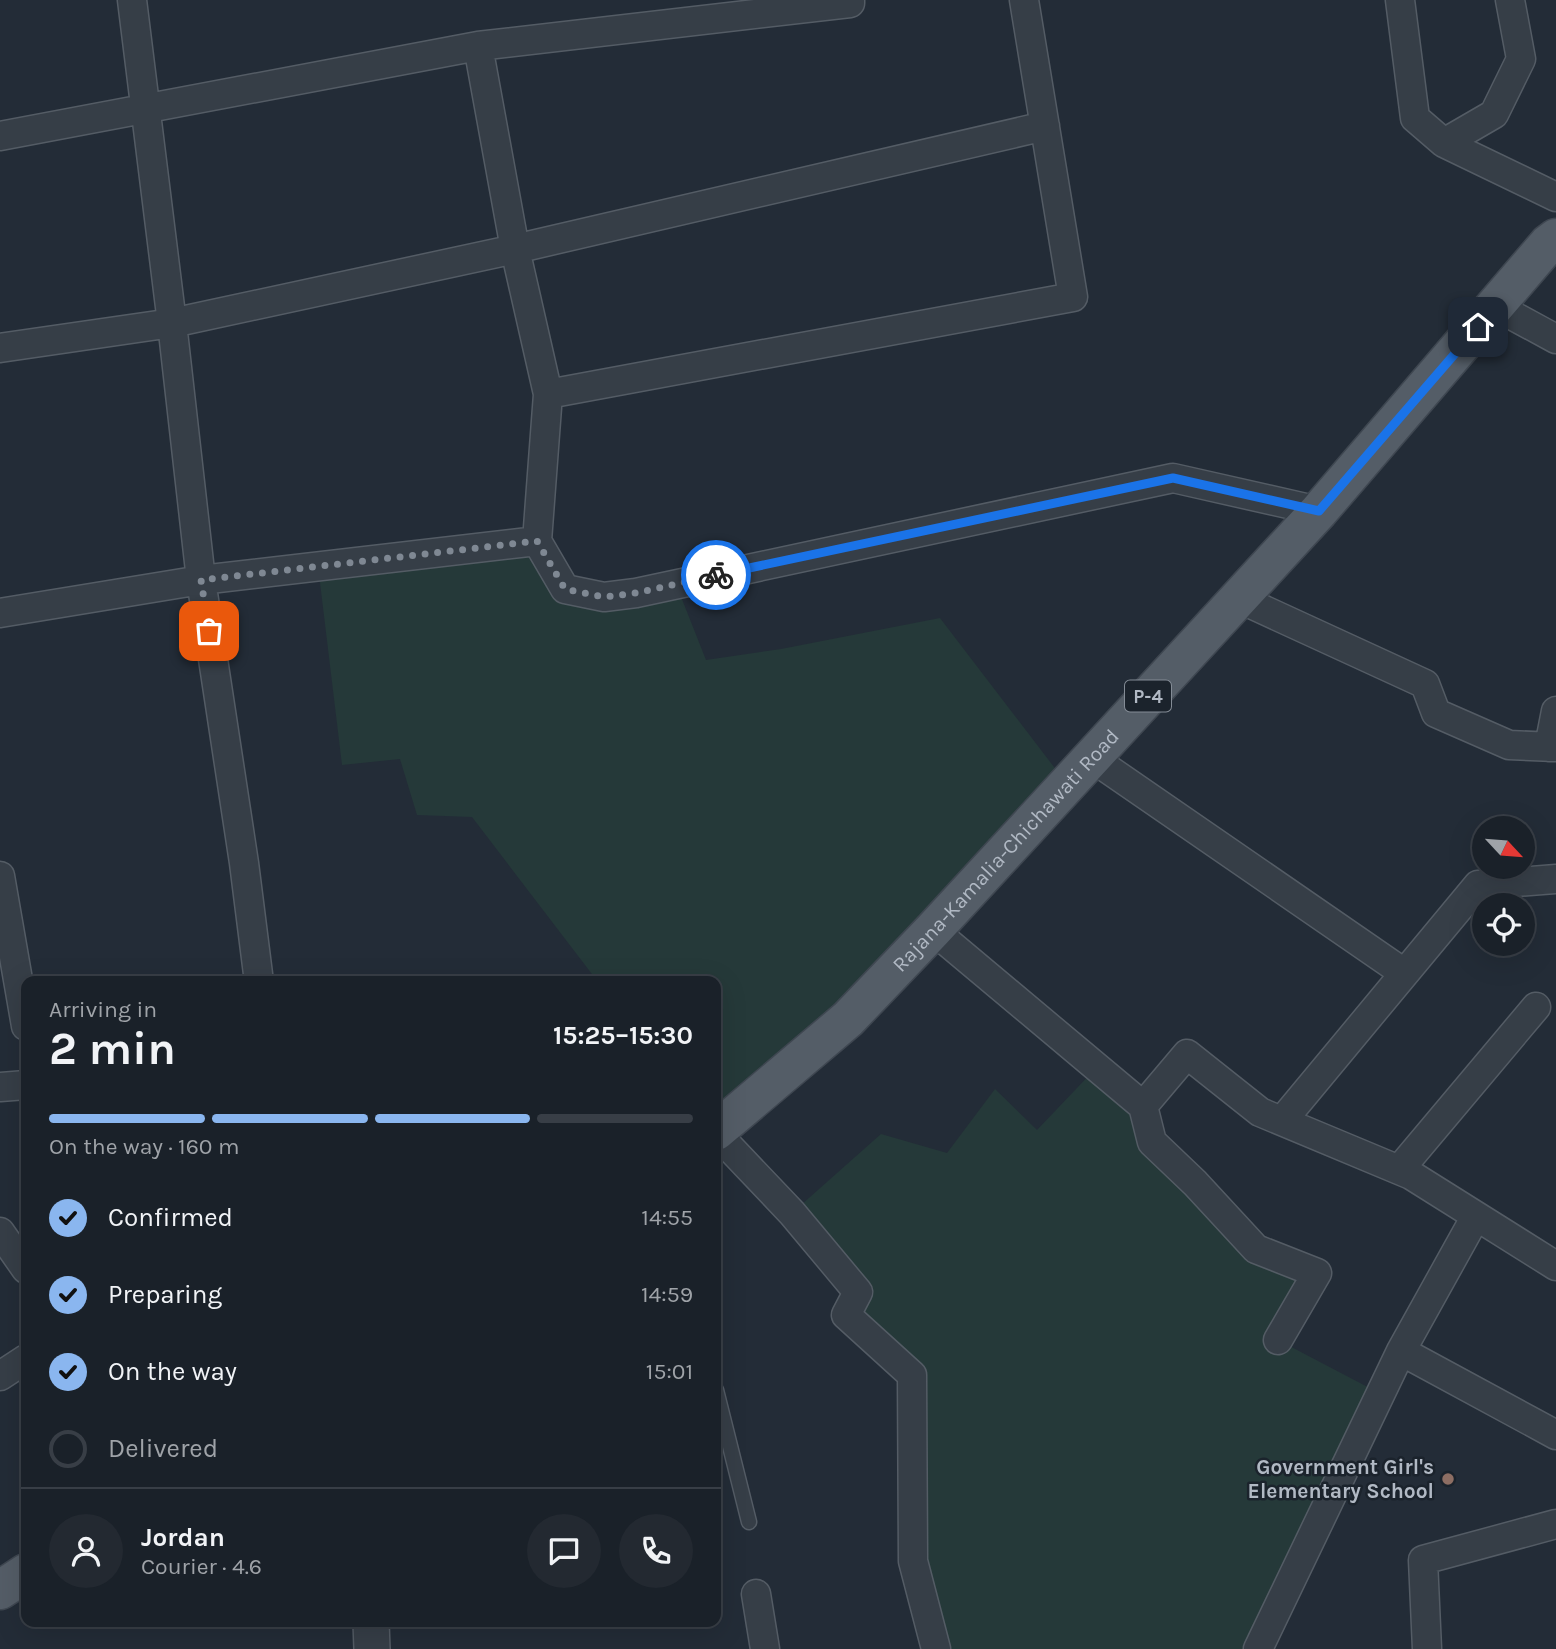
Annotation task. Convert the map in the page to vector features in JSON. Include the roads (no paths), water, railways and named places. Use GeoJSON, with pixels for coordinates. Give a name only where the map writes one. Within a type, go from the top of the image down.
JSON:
{"type":"FeatureCollection","features":[{"type":"Feature","properties":{"kind":"main road","name":"Rajana-Kamalia-Chichawati Road"},"geometry":{"type":"LineString","coordinates":[[721,1128],[848,1019],[933,930],[1319,511],[1548,244],[1556,238]]}},
{"type":"Feature","properties":{"kind":"main road"},"geometry":{"type":"LineString","coordinates":[[0,1590],[21,1576]]}},
{"type":"Feature","properties":{"kind":"street"},"geometry":{"type":"LineString","coordinates":[[132,0],[201,580],[258,976]]}},
{"type":"Feature","properties":{"kind":"street"},"geometry":{"type":"LineString","coordinates":[[0,136],[478,46],[850,3],[850,0]]}},
{"type":"Feature","properties":{"kind":"street"},"geometry":{"type":"LineString","coordinates":[[548,394],[1073,297],[1024,0]]}},
{"type":"Feature","properties":{"kind":"street"},"geometry":{"type":"LineString","coordinates":[[1400,0],[1415,118],[1444,143],[1556,197]]}},
{"type":"Feature","properties":{"kind":"street"},"geometry":{"type":"LineString","coordinates":[[1444,143],[1494,114],[1521,59],[1510,0]]}},
{"type":"Feature","properties":{"kind":"street"},"geometry":{"type":"LineString","coordinates":[[478,46],[514,249],[548,394],[537,541],[565,589],[604,597],[636,593],[1173,478],[1319,511]]}},
{"type":"Feature","properties":{"kind":"street"},"geometry":{"type":"LineString","coordinates":[[0,348],[172,323],[514,249],[1045,126]]}},
{"type":"Feature","properties":{"kind":"street"},"geometry":{"type":"LineString","coordinates":[[1495,306],[1556,339]]}},
{"type":"Feature","properties":{"kind":"street"},"geometry":{"type":"LineString","coordinates":[[0,613],[201,580],[537,541]]}},
{"type":"Feature","properties":{"kind":"street"},"geometry":{"type":"LineString","coordinates":[[1238,598],[1425,684],[1436,713],[1509,745],[1553,747],[1556,710]]}},
{"type":"Feature","properties":{"kind":"street"},"geometry":{"type":"LineString","coordinates":[[1092,758],[1404,973]]}},
{"type":"Feature","properties":{"kind":"street"},"geometry":{"type":"LineString","coordinates":[[0,876],[21,997]]}},
{"type":"Feature","properties":{"kind":"street"},"geometry":{"type":"LineString","coordinates":[[1282,1121],[1478,885],[1556,879]]}},
{"type":"Feature","properties":{"kind":"street"},"geometry":{"type":"LineString","coordinates":[[933,930],[1143,1106],[1152,1142],[1195,1183],[1255,1249],[1317,1273],[1278,1340]]}},
{"type":"Feature","properties":{"kind":"street"},"geometry":{"type":"LineString","coordinates":[[1399,1170],[1536,1007]]}},
{"type":"Feature","properties":{"kind":"street"},"geometry":{"type":"LineString","coordinates":[[1143,1106],[1186,1054],[1260,1112],[1411,1175],[1556,1266]]}},
{"type":"Feature","properties":{"kind":"street"},"geometry":{"type":"LineString","coordinates":[[0,1087],[21,1085]]}},
{"type":"Feature","properties":{"kind":"street"},"geometry":{"type":"LineString","coordinates":[[721,1137],[792,1213],[858,1292],[846,1315],[912,1375],[914,1561],[936,1649]]}},
{"type":"Feature","properties":{"kind":"street"},"geometry":{"type":"LineString","coordinates":[[1258,1649],[1401,1352],[1476,1216]]}},
{"type":"Feature","properties":{"kind":"street"},"geometry":{"type":"LineString","coordinates":[[0,1232],[21,1262]]}},
{"type":"Feature","properties":{"kind":"street"},"geometry":{"type":"LineString","coordinates":[[1401,1352],[1556,1435]]}},
{"type":"Feature","properties":{"kind":"street"},"geometry":{"type":"LineString","coordinates":[[0,1376],[21,1362]]}},
{"type":"Feature","properties":{"kind":"street"},"geometry":{"type":"LineString","coordinates":[[1427,1649],[1423,1560],[1556,1524]]}},
{"type":"Feature","properties":{"kind":"street"},"geometry":{"type":"LineString","coordinates":[[755,1594],[765,1649]]}},
{"type":"Feature","properties":{"kind":"street"},"geometry":{"type":"LineString","coordinates":[[370,1627],[372,1649]]}},
{"type":"Feature","properties":{"kind":"lane"},"geometry":{"type":"LineString","coordinates":[[721,1410],[749,1522]]}},
{"type":"Feature","properties":{"kind":"place","name":"Government Girl's Elementary School"},"geometry":{"type":"Point","coordinates":[1448,1479]}}]}
